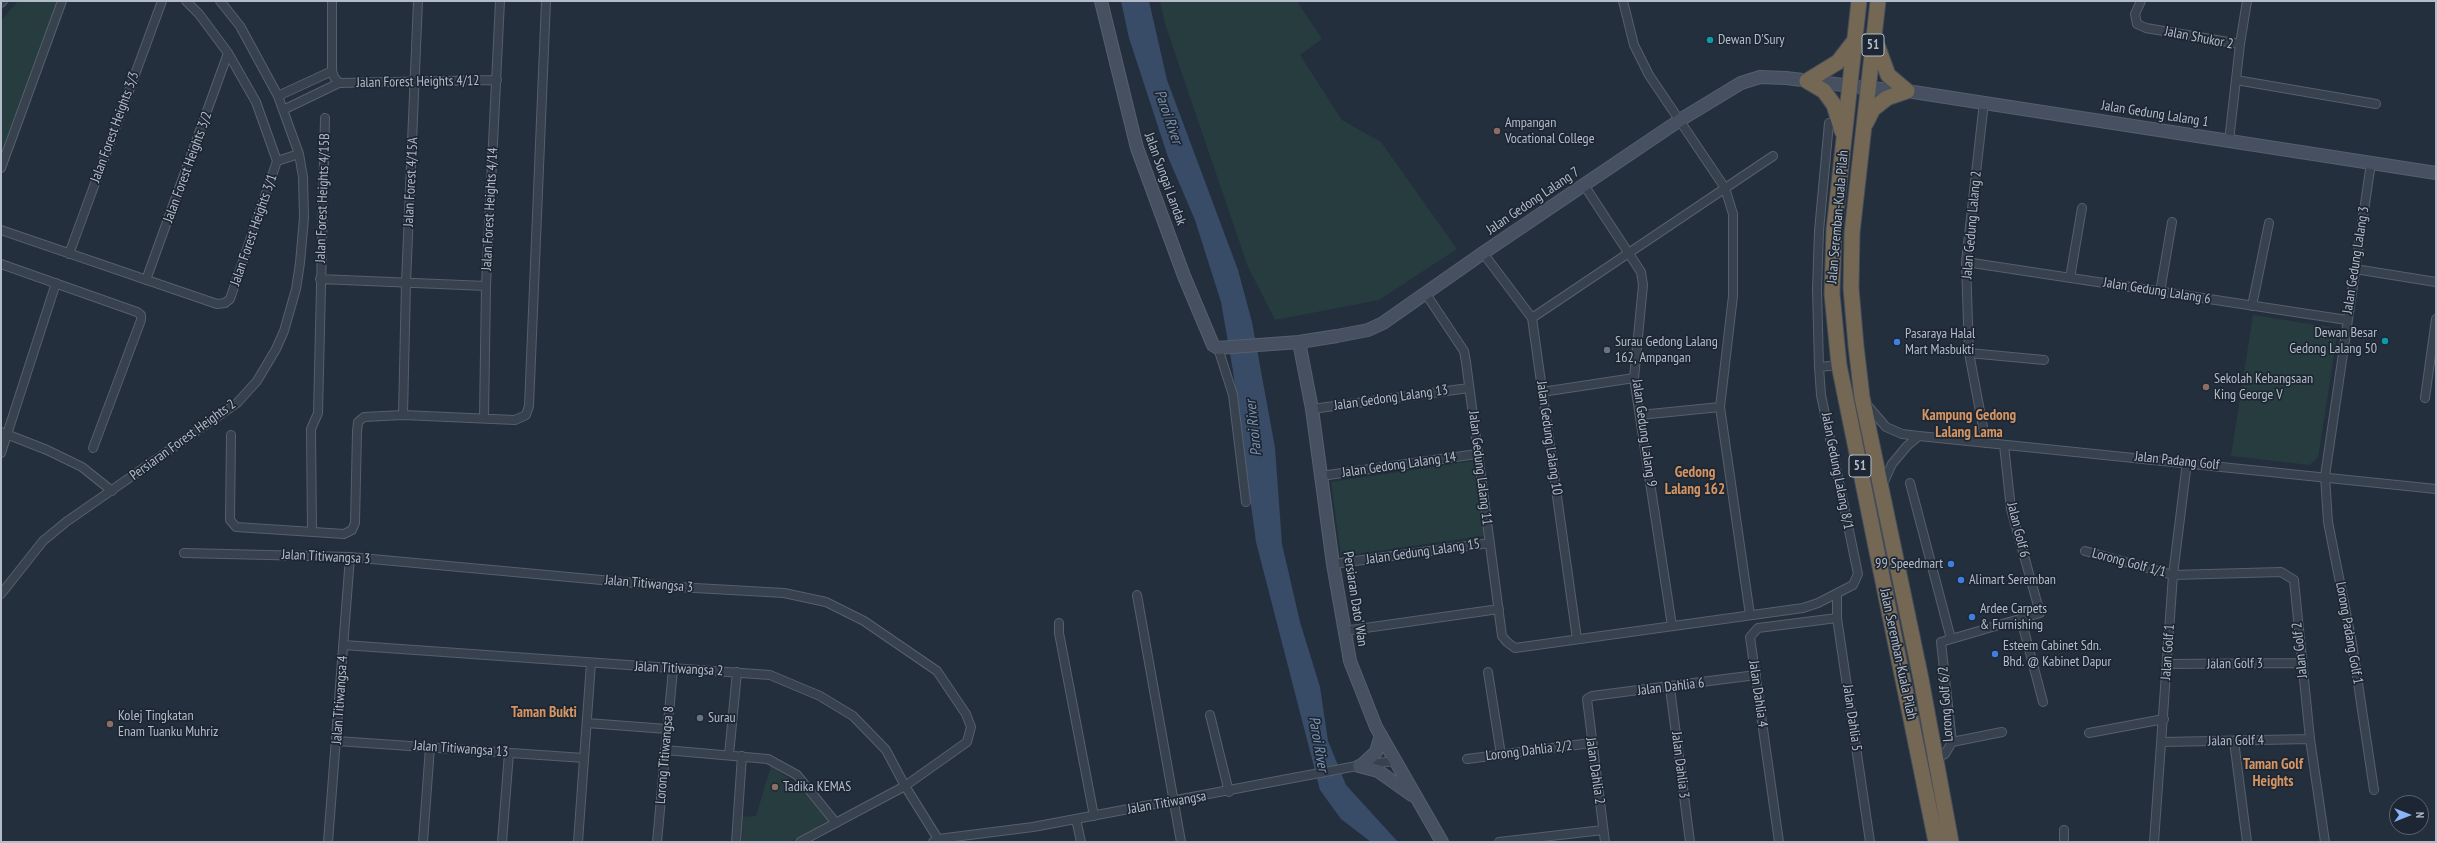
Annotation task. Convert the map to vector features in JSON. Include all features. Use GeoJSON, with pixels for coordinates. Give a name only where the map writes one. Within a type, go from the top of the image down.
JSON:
{"type":"FeatureCollection","features":[{"type":"Feature","properties":{"kind":"highway","name":"51"},"geometry":{"type":"LineString","coordinates":[[1850,86],[1859,1]]}},
{"type":"Feature","properties":{"kind":"highway","name":"51"},"geometry":{"type":"LineString","coordinates":[[1868,88],[1878,1]]}},
{"type":"Feature","properties":{"kind":"highway"},"geometry":{"type":"LineString","coordinates":[[1874,35],[1879,54],[1888,75],[1907,91]]}},
{"type":"Feature","properties":{"kind":"highway"},"geometry":{"type":"LineString","coordinates":[[1844,136],[1834,105],[1824,91],[1807,81],[1838,62],[1855,40]]}},
{"type":"Feature","properties":{"kind":"highway","name":"Jalan Seremban-Kuala Pilah"},"geometry":{"type":"LineString","coordinates":[[1850,86],[1834,230],[1832,294],[1839,365],[1936,842]]}},
{"type":"Feature","properties":{"kind":"highway","name":"Jalan Seremban-Kuala Pilah"},"geometry":{"type":"LineString","coordinates":[[1868,88],[1852,233],[1851,288],[1862,397],[1880,490],[1921,679],[1951,842]]}},
{"type":"Feature","properties":{"kind":"highway"},"geometry":{"type":"LineString","coordinates":[[1864,128],[1873,109],[1887,98],[1907,91]]}},
{"type":"Feature","properties":{"kind":"highway"},"geometry":{"type":"LineString","coordinates":[[1942,795],[1938,806],[1942,842]]}},
{"type":"Feature","properties":{"kind":"street"},"geometry":{"type":"LineString","coordinates":[[1,168],[62,1]]}},
{"type":"Feature","properties":{"kind":"street","name":"Jalan Forest Heights 3/3"},"geometry":{"type":"LineString","coordinates":[[69,254],[162,1]]}},
{"type":"Feature","properties":{"kind":"street"},"geometry":{"type":"LineString","coordinates":[[186,1],[199,14],[228,53],[256,102],[277,161],[298,154]]}},
{"type":"Feature","properties":{"kind":"street","name":"Persiaran Forest Heights 2"},"geometry":{"type":"LineString","coordinates":[[1,594],[43,541],[66,522],[237,403],[257,381],[276,349],[290,313],[303,242],[304,197],[298,154],[278,96],[240,26],[220,1]]}},
{"type":"Feature","properties":{"kind":"street"},"geometry":{"type":"LineString","coordinates":[[283,110],[339,83],[334,77],[332,71],[332,1]]}},
{"type":"Feature","properties":{"kind":"street","name":"Jalan Forest 4/15A"},"geometry":{"type":"LineString","coordinates":[[403,415],[406,283],[418,1]]}},
{"type":"Feature","properties":{"kind":"street","name":"Jalan Forest Heights 4/14"},"geometry":{"type":"LineString","coordinates":[[484,418],[486,286],[498,80],[500,1]]}},
{"type":"Feature","properties":{"kind":"street"},"geometry":{"type":"LineString","coordinates":[[230,436],[230,520],[236,527],[344,534],[352,530],[355,523],[358,422],[364,417],[403,415],[515,420],[526,415],[529,406],[546,1]]}},
{"type":"Feature","properties":{"kind":"street","name":"Jalan Sungai Landak"},"geometry":{"type":"LineString","coordinates":[[1101,1],[1137,148],[1184,276],[1213,345],[1224,348]]}},
{"type":"Feature","properties":{"kind":"street"},"geometry":{"type":"LineString","coordinates":[[1623,1],[1634,45],[1649,75],[1725,188],[1733,214],[1733,296],[1720,407],[1750,615]]}},
{"type":"Feature","properties":{"kind":"street","name":"Jalan Shukor 2"},"geometry":{"type":"LineString","coordinates":[[2141,1],[2135,14],[2137,24],[2146,28],[2240,44],[2229,141]]}},
{"type":"Feature","properties":{"kind":"street"},"geometry":{"type":"LineString","coordinates":[[2240,44],[2247,1]]}},
{"type":"Feature","properties":{"kind":"street","name":"Jalan Forest Heights 3/2"},"geometry":{"type":"LineString","coordinates":[[146,280],[228,53]]}},
{"type":"Feature","properties":{"kind":"street"},"geometry":{"type":"LineString","coordinates":[[278,96],[332,71]]}},
{"type":"Feature","properties":{"kind":"street","name":"Jalan Gedong Lalang 7"},"geometry":{"type":"LineString","coordinates":[[1224,348],[1299,342],[1368,330],[1383,323],[1483,253],[1680,120],[1741,83],[1760,77],[1868,88]]}},
{"type":"Feature","properties":{"kind":"street","name":"Jalan Forest Heights 4/12"},"geometry":{"type":"LineString","coordinates":[[339,83],[498,80]]}},
{"type":"Feature","properties":{"kind":"street"},"geometry":{"type":"LineString","coordinates":[[2236,80],[2376,104]]}},
{"type":"Feature","properties":{"kind":"street","name":"Jalan Gedung Lalang 1"},"geometry":{"type":"LineString","coordinates":[[1868,88],[1907,91],[1984,102],[2436,173]]}},
{"type":"Feature","properties":{"kind":"street","name":"Jalan Gedung Lalang 2"},"geometry":{"type":"LineString","coordinates":[[1984,102],[1966,262],[1969,353],[1986,443]]}},
{"type":"Feature","properties":{"kind":"street","name":"Jalan Forest Heights 4/15B"},"geometry":{"type":"LineString","coordinates":[[312,532],[311,429],[318,413],[320,279],[325,182],[325,118]]}},
{"type":"Feature","properties":{"kind":"street","name":"Jalan Gedung Lalang 8/1"},"geometry":{"type":"LineString","coordinates":[[1829,123],[1819,231],[1817,289],[1819,367],[1821,395],[1858,574],[1854,585],[1837,595]]}},
{"type":"Feature","properties":{"kind":"street"},"geometry":{"type":"LineString","coordinates":[[1532,318],[1628,252],[1773,156]]}},
{"type":"Feature","properties":{"kind":"street","name":"Jalan Forest Heights 3/1"},"geometry":{"type":"LineString","coordinates":[[146,280],[217,304],[225,304],[230,298],[277,161]]}},
{"type":"Feature","properties":{"kind":"street","name":"Jalan Gedung Lalang 3"},"geometry":{"type":"LineString","coordinates":[[2325,476],[2371,162]]}},
{"type":"Feature","properties":{"kind":"street","name":"Jalan Gedung Lalang 9"},"geometry":{"type":"LineString","coordinates":[[1584,185],[1641,272],[1643,285],[1634,378],[1672,626]]}},
{"type":"Feature","properties":{"kind":"street"},"geometry":{"type":"LineString","coordinates":[[2070,278],[2082,208]]}},
{"type":"Feature","properties":{"kind":"street"},"geometry":{"type":"LineString","coordinates":[[2160,292],[2172,222]]}},
{"type":"Feature","properties":{"kind":"street"},"geometry":{"type":"LineString","coordinates":[[2252,306],[2269,223]]}},
{"type":"Feature","properties":{"kind":"street"},"geometry":{"type":"LineString","coordinates":[[1,230],[146,280]]}},
{"type":"Feature","properties":{"kind":"street","name":"Jalan Gedung Lalang 10"},"geometry":{"type":"LineString","coordinates":[[1483,253],[1532,318],[1577,639]]}},
{"type":"Feature","properties":{"kind":"street","name":"Jalan Gedung Lalang 6"},"geometry":{"type":"LineString","coordinates":[[1966,262],[2347,320]]}},
{"type":"Feature","properties":{"kind":"street"},"geometry":{"type":"LineString","coordinates":[[1,264],[137,312],[140,315],[140,320],[93,448]]}},
{"type":"Feature","properties":{"kind":"street"},"geometry":{"type":"LineString","coordinates":[[2355,269],[2436,282]]}},
{"type":"Feature","properties":{"kind":"street"},"geometry":{"type":"LineString","coordinates":[[320,279],[486,286]]}},
{"type":"Feature","properties":{"kind":"street"},"geometry":{"type":"LineString","coordinates":[[1,453],[4,434],[56,284]]}},
{"type":"Feature","properties":{"kind":"street","name":"Jalan Gedung Lalang 11"},"geometry":{"type":"LineString","coordinates":[[1426,294],[1464,351],[1502,636],[1515,648],[1577,639]]}},
{"type":"Feature","properties":{"kind":"street"},"geometry":{"type":"LineString","coordinates":[[2425,398],[2436,319]]}},
{"type":"Feature","properties":{"kind":"street","name":"Persiaran Dato' Wan"},"geometry":{"type":"LineString","coordinates":[[1299,342],[1312,409],[1333,564],[1350,661],[1381,735],[1394,761],[1442,842]]}},
{"type":"Feature","properties":{"kind":"street"},"geometry":{"type":"LineString","coordinates":[[1224,348],[1234,395],[1246,502]]}},
{"type":"Feature","properties":{"kind":"street"},"geometry":{"type":"LineString","coordinates":[[1969,353],[2044,360]]}},
{"type":"Feature","properties":{"kind":"street"},"geometry":{"type":"LineString","coordinates":[[1819,367],[1839,365]]}},
{"type":"Feature","properties":{"kind":"street"},"geometry":{"type":"LineString","coordinates":[[1542,392],[1634,378]]}},
{"type":"Feature","properties":{"kind":"street","name":"Jalan Gedong Lalang 13"},"geometry":{"type":"LineString","coordinates":[[1312,409],[1469,388]]}},
{"type":"Feature","properties":{"kind":"street","name":"Jalan Padang Golf"},"geometry":{"type":"LineString","coordinates":[[1862,397],[1874,415],[1886,427],[1902,434],[2325,476],[2436,489]]}},
{"type":"Feature","properties":{"kind":"street"},"geometry":{"type":"LineString","coordinates":[[1640,415],[1720,407]]}},
{"type":"Feature","properties":{"kind":"street"},"geometry":{"type":"LineString","coordinates":[[4,434],[82,467],[112,491]]}},
{"type":"Feature","properties":{"kind":"street"},"geometry":{"type":"LineString","coordinates":[[1880,490],[1892,464],[1906,446],[1918,436]]}},
{"type":"Feature","properties":{"kind":"street","name":"Jalan Golf 6"},"geometry":{"type":"LineString","coordinates":[[2004,445],[2011,509],[2040,613],[2021,619]]}},
{"type":"Feature","properties":{"kind":"street","name":"Jalan Gedong Lalang 14"},"geometry":{"type":"LineString","coordinates":[[1321,476],[1477,454]]}},
{"type":"Feature","properties":{"kind":"street","name":"Jalan Golf 1"},"geometry":{"type":"LineString","coordinates":[[2154,842],[2174,575],[2187,462]]}},
{"type":"Feature","properties":{"kind":"street","name":"Lorong Padang Golf 1"},"geometry":{"type":"LineString","coordinates":[[2325,476],[2328,522],[2352,643],[2374,790]]}},
{"type":"Feature","properties":{"kind":"street"},"geometry":{"type":"LineString","coordinates":[[1910,483],[1951,639],[2021,619],[2043,702]]}},
{"type":"Feature","properties":{"kind":"street","name":"Jalan Gedung Lalang 15"},"geometry":{"type":"LineString","coordinates":[[1333,564],[1490,543]]}},
{"type":"Feature","properties":{"kind":"street","name":"Lorong Golf 1/1"},"geometry":{"type":"LineString","coordinates":[[2085,551],[2174,575]]}},
{"type":"Feature","properties":{"kind":"street","name":"Jalan Titiwangsa 3"},"geometry":{"type":"LineString","coordinates":[[184,553],[350,557],[678,587],[784,593],[826,602],[864,621],[937,671],[966,714],[970,728],[966,742],[905,786],[800,842]]}},
{"type":"Feature","properties":{"kind":"street","name":"Jalan Titiwangsa 4"},"geometry":{"type":"LineString","coordinates":[[328,842],[350,557]]}},
{"type":"Feature","properties":{"kind":"street","name":"Jalan Golf 2"},"geometry":{"type":"LineString","coordinates":[[2174,575],[2281,572],[2294,580],[2301,663],[2325,842]]}},
{"type":"Feature","properties":{"kind":"street"},"geometry":{"type":"LineString","coordinates":[[1137,595],[1181,842]]}},
{"type":"Feature","properties":{"kind":"street"},"geometry":{"type":"LineString","coordinates":[[1577,639],[1803,608],[1837,595]]}},
{"type":"Feature","properties":{"kind":"street","name":"Jalan Dahlia 5"},"geometry":{"type":"LineString","coordinates":[[1837,595],[1837,618],[1870,842]]}},
{"type":"Feature","properties":{"kind":"street"},"geometry":{"type":"LineString","coordinates":[[1344,631],[1499,609]]}},
{"type":"Feature","properties":{"kind":"street","name":"Jalan Dahlia 4"},"geometry":{"type":"LineString","coordinates":[[1779,842],[1750,637],[1758,628],[1837,618]]}},
{"type":"Feature","properties":{"kind":"street"},"geometry":{"type":"LineString","coordinates":[[1059,623],[1059,633],[1094,816]]}},
{"type":"Feature","properties":{"kind":"street","name":"Lorong Golf 6/2"},"geometry":{"type":"LineString","coordinates":[[1936,759],[1945,754],[1952,742],[1941,642],[1951,639]]}},
{"type":"Feature","properties":{"kind":"street","name":"Jalan Titiwangsa 2"},"geometry":{"type":"LineString","coordinates":[[344,645],[770,675],[820,696],[853,716],[886,750],[936,841]]}},
{"type":"Feature","properties":{"kind":"street"},"geometry":{"type":"LineString","coordinates":[[578,842],[592,663]]}},
{"type":"Feature","properties":{"kind":"street","name":"Jalan Golf 3"},"geometry":{"type":"LineString","coordinates":[[2168,664],[2301,663]]}},
{"type":"Feature","properties":{"kind":"street","name":"Lorong Titiwangsa 8"},"geometry":{"type":"LineString","coordinates":[[657,842],[672,669]]}},
{"type":"Feature","properties":{"kind":"street"},"geometry":{"type":"LineString","coordinates":[[729,754],[736,672]]}},
{"type":"Feature","properties":{"kind":"street"},"geometry":{"type":"LineString","coordinates":[[1488,672],[1501,755]]}},
{"type":"Feature","properties":{"kind":"street","name":"Jalan Dahlia 6"},"geometry":{"type":"LineString","coordinates":[[1587,699],[1592,696],[1670,688],[1756,675]]}},
{"type":"Feature","properties":{"kind":"street","name":"Jalan Dahlia 3"},"geometry":{"type":"LineString","coordinates":[[1670,688],[1690,842]]}},
{"type":"Feature","properties":{"kind":"street","name":"Jalan Dahlia 2"},"geometry":{"type":"LineString","coordinates":[[1587,699],[1591,743],[1605,842]]}},
{"type":"Feature","properties":{"kind":"street"},"geometry":{"type":"LineString","coordinates":[[1210,715],[1230,792]]}},
{"type":"Feature","properties":{"kind":"street"},"geometry":{"type":"LineString","coordinates":[[2089,733],[2164,719]]}},
{"type":"Feature","properties":{"kind":"street"},"geometry":{"type":"LineString","coordinates":[[587,723],[667,729]]}},
{"type":"Feature","properties":{"kind":"street"},"geometry":{"type":"LineString","coordinates":[[1952,742],[2002,732]]}},
{"type":"Feature","properties":{"kind":"street"},"geometry":{"type":"LineString","coordinates":[[1361,766],[1376,752],[1381,735]]}},
{"type":"Feature","properties":{"kind":"street","name":"Jalan Golf 4"},"geometry":{"type":"LineString","coordinates":[[2162,742],[2310,739]]}},
{"type":"Feature","properties":{"kind":"street","name":"Jalan Titiwangsa 13"},"geometry":{"type":"LineString","coordinates":[[337,741],[584,758]]}},
{"type":"Feature","properties":{"kind":"street"},"geometry":{"type":"LineString","coordinates":[[2234,741],[2247,842]]}},
{"type":"Feature","properties":{"kind":"street","name":"Lorong Dahlia 2/2"},"geometry":{"type":"LineString","coordinates":[[1467,759],[1591,743]]}},
{"type":"Feature","properties":{"kind":"street"},"geometry":{"type":"LineString","coordinates":[[423,842],[430,748]]}},
{"type":"Feature","properties":{"kind":"street"},"geometry":{"type":"LineString","coordinates":[[665,750],[768,758],[797,774],[836,823]]}},
{"type":"Feature","properties":{"kind":"street"},"geometry":{"type":"LineString","coordinates":[[502,842],[510,753]]}},
{"type":"Feature","properties":{"kind":"street"},"geometry":{"type":"LineString","coordinates":[[736,842],[742,756]]}},
{"type":"Feature","properties":{"kind":"street","name":"Jalan Titiwangsa"},"geometry":{"type":"LineString","coordinates":[[936,841],[983,838],[1076,819],[1394,761]]}},
{"type":"Feature","properties":{"kind":"street"},"geometry":{"type":"LineString","coordinates":[[1361,766],[1378,771],[1414,796]]}},
{"type":"Feature","properties":{"kind":"street"},"geometry":{"type":"LineString","coordinates":[[1076,819],[1081,842]]}},
{"type":"Feature","properties":{"kind":"street"},"geometry":{"type":"LineString","coordinates":[[1499,842],[1604,830]]}},
{"type":"Feature","properties":{"kind":"street"},"geometry":{"type":"LineString","coordinates":[[2064,830],[2064,842]]}},
{"type":"Feature","properties":{"kind":"green space"},"geometry":{"type":"Polygon","coordinates":[[[18,1],[58,1],[1,168],[1,21],[18,1]]]}},
{"type":"Feature","properties":{"kind":"green space"},"geometry":{"type":"Polygon","coordinates":[[[1160,1],[1297,1],[1322,39],[1300,55],[1342,120],[1381,142],[1457,249],[1379,300],[1275,320],[1248,267],[1165,24],[1160,1]]]}},
{"type":"Feature","properties":{"kind":"green space"},"geometry":{"type":"Polygon","coordinates":[[[2253,315],[2330,327],[2337,336],[2318,458],[2309,465],[2231,456],[2253,315]]]}},
{"type":"Feature","properties":{"kind":"green space"},"geometry":{"type":"Polygon","coordinates":[[[1473,461],[1484,536],[1341,556],[1331,482],[1473,461]]]}},
{"type":"Feature","properties":{"kind":"green space"},"geometry":{"type":"Polygon","coordinates":[[[771,766],[798,785],[828,821],[790,842],[742,842],[743,817],[756,816],[771,766]]]}},
{"type":"Feature","properties":{"kind":"water","name":"Paroi River"},"geometry":{"type":"Polygon","coordinates":[[[1121,1],[1149,1],[1167,80],[1238,270],[1252,322],[1275,448],[1282,544],[1300,622],[1320,687],[1328,741],[1346,785],[1398,842],[1371,842],[1341,819],[1320,790],[1256,542],[1233,371],[1221,302],[1195,220],[1168,157],[1129,38],[1121,1]]]}},
{"type":"Feature","properties":{"kind":"place","name":"Dewan D'Sury"},"geometry":{"type":"Point","coordinates":[1710,40]}},
{"type":"Feature","properties":{"kind":"place","name":"Ampangan Vocational College"},"geometry":{"type":"Point","coordinates":[1497,131]}},
{"type":"Feature","properties":{"kind":"place","name":"Dewan Besar Gedong Lalang 50"},"geometry":{"type":"Point","coordinates":[2385,341]}},
{"type":"Feature","properties":{"kind":"place","name":"Pasaraya Halal Mart Masbukti"},"geometry":{"type":"Point","coordinates":[1897,342]}},
{"type":"Feature","properties":{"kind":"place","name":"Surau Gedong Lalang 162, Ampangan"},"geometry":{"type":"Point","coordinates":[1607,350]}},
{"type":"Feature","properties":{"kind":"place","name":"Sekolah Kebangsaan King George V"},"geometry":{"type":"Point","coordinates":[2206,387]}},
{"type":"Feature","properties":{"kind":"place","name":"99 Speedmart"},"geometry":{"type":"Point","coordinates":[1951,564]}},
{"type":"Feature","properties":{"kind":"place","name":"Alimart Seremban"},"geometry":{"type":"Point","coordinates":[1961,580]}},
{"type":"Feature","properties":{"kind":"place","name":"Ardee Carpets & Furnishing"},"geometry":{"type":"Point","coordinates":[1972,617]}},
{"type":"Feature","properties":{"kind":"place","name":"Esteem Cabinet Sdn. Bhd. @ Kabinet Dapur"},"geometry":{"type":"Point","coordinates":[1995,654]}},
{"type":"Feature","properties":{"kind":"place","name":"Surau"},"geometry":{"type":"Point","coordinates":[700,718]}},
{"type":"Feature","properties":{"kind":"place","name":"Kolej Tingkatan Enam Tuanku Muhriz"},"geometry":{"type":"Point","coordinates":[110,724]}},
{"type":"Feature","properties":{"kind":"place","name":"Tadika KEMAS"},"geometry":{"type":"Point","coordinates":[775,787]}},
{"type":"Feature","properties":{"kind":"district","name":"Kampung Gedong Lalang Lama"},"geometry":{"type":"Point","coordinates":[1969,424]}},
{"type":"Feature","properties":{"kind":"district","name":"Gedong Lalang 162"},"geometry":{"type":"Point","coordinates":[1695,482]}},
{"type":"Feature","properties":{"kind":"district","name":"Taman Bukti"},"geometry":{"type":"Point","coordinates":[544,713]}},
{"type":"Feature","properties":{"kind":"district","name":"Taman Golf Heights"},"geometry":{"type":"Point","coordinates":[2273,774]}}]}
